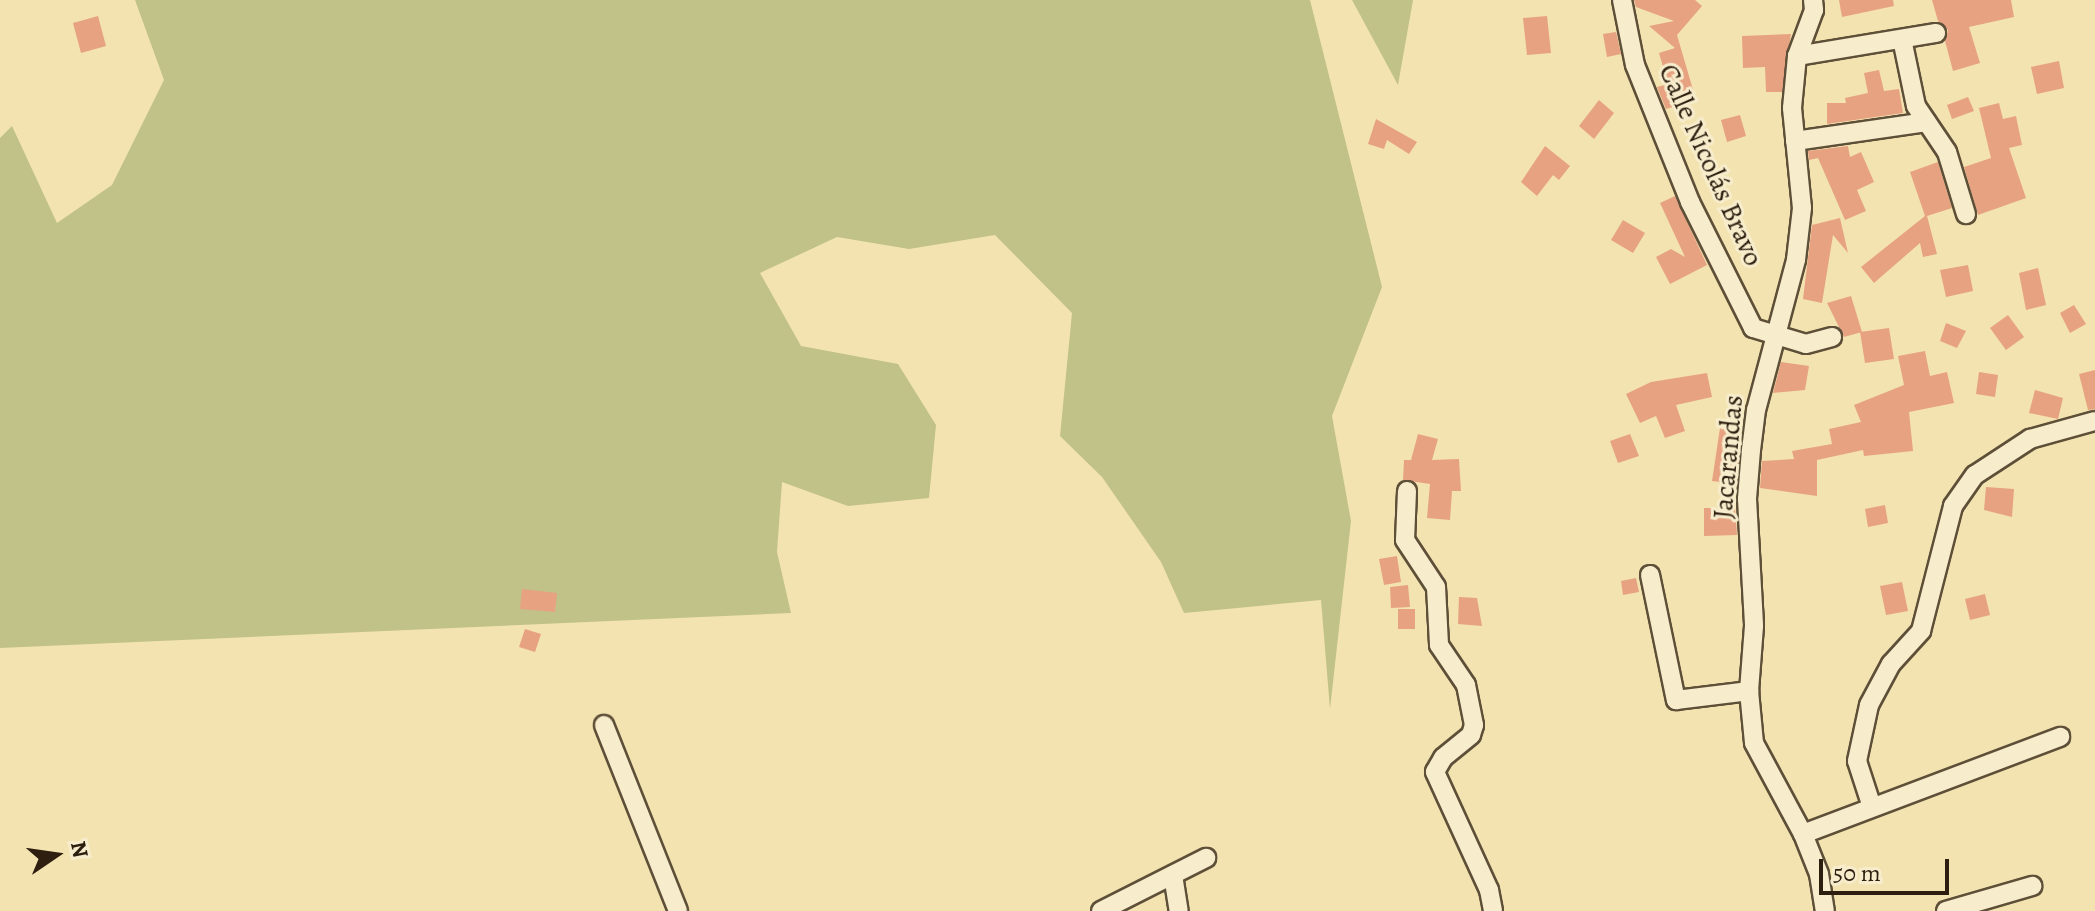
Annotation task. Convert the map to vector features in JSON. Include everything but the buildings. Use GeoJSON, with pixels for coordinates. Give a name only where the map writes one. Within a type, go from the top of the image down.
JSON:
{"type":"FeatureCollection","features":[{"type":"Feature","properties":{"kind":"street","name":"Calle Nicolás Bravo"},"geometry":{"type":"LineString","coordinates":[[1622,0],[1635,65],[1690,202],[1753,328],[1773,338]]}},
{"type":"Feature","properties":{"kind":"street","name":"Jacarandas"},"geometry":{"type":"LineString","coordinates":[[1813,0],[1797,56],[1792,108],[1802,208],[1796,260],[1756,410],[1747,499],[1754,626],[1749,691],[1754,743],[1803,834],[1819,874],[1825,911]]}},
{"type":"Feature","properties":{"kind":"street"},"geometry":{"type":"LineString","coordinates":[[1797,56],[1936,33]]}},
{"type":"Feature","properties":{"kind":"street"},"geometry":{"type":"LineString","coordinates":[[1902,39],[1916,106],[1947,152],[1966,214]]}},
{"type":"Feature","properties":{"kind":"street"},"geometry":{"type":"LineString","coordinates":[[1795,141],[1927,122]]}},
{"type":"Feature","properties":{"kind":"street"},"geometry":{"type":"LineString","coordinates":[[1773,338],[1806,344],[1832,337]]}},
{"type":"Feature","properties":{"kind":"street"},"geometry":{"type":"LineString","coordinates":[[1871,804],[1857,761],[1869,705],[1891,664],[1921,631],[1953,506],[1975,475],[2030,439],[2095,421]]}},
{"type":"Feature","properties":{"kind":"street"},"geometry":{"type":"LineString","coordinates":[[1407,491],[1405,540],[1436,587],[1439,645],[1466,685],[1474,725],[1471,735],[1443,758],[1435,772],[1489,890],[1493,911]]}},
{"type":"Feature","properties":{"kind":"street"},"geometry":{"type":"LineString","coordinates":[[1650,575],[1676,700],[1749,691]]}},
{"type":"Feature","properties":{"kind":"street"},"geometry":{"type":"LineString","coordinates":[[604,725],[678,911]]}},
{"type":"Feature","properties":{"kind":"street"},"geometry":{"type":"LineString","coordinates":[[1803,834],[1871,804],[2060,737]]}},
{"type":"Feature","properties":{"kind":"street"},"geometry":{"type":"LineString","coordinates":[[1101,911],[1206,858]]}},
{"type":"Feature","properties":{"kind":"street"},"geometry":{"type":"LineString","coordinates":[[1173,875],[1179,911]]}},
{"type":"Feature","properties":{"kind":"street"},"geometry":{"type":"LineString","coordinates":[[1946,911],[2032,886]]}},
{"type":"Feature","properties":{"kind":"green space"},"geometry":{"type":"Polygon","coordinates":[[[135,0],[1310,0],[1382,287],[1332,416],[1351,521],[1330,709],[1321,600],[1184,613],[1161,562],[1102,477],[1060,436],[1072,313],[995,235],[909,249],[837,237],[760,273],[801,346],[898,364],[936,425],[929,498],[848,506],[782,482],[777,552],[791,613],[0,648],[0,138],[12,126],[57,223],[112,185],[164,80],[135,0]]]}},
{"type":"Feature","properties":{"kind":"green space"},"geometry":{"type":"Polygon","coordinates":[[[1352,0],[1413,0],[1398,85],[1352,0]]]}}]}
